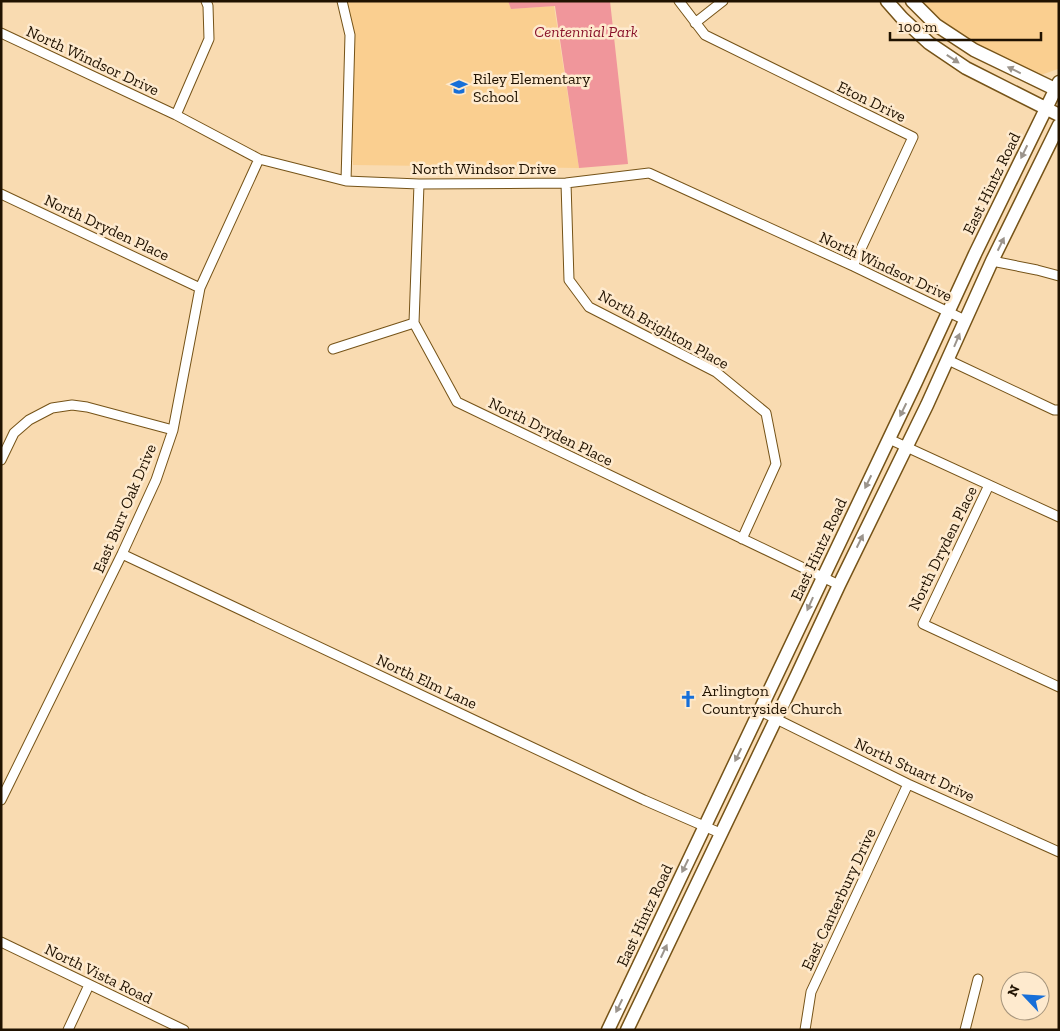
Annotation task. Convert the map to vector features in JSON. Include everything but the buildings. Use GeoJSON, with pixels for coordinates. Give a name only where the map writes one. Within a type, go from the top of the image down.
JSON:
{"type":"FeatureCollection","features":[{"type":"Feature","properties":{"kind":"main road"},"geometry":{"type":"LineString","coordinates":[[887,1],[929,43],[966,68],[1059,115]]}},
{"type":"Feature","properties":{"kind":"main road"},"geometry":{"type":"LineString","coordinates":[[912,1],[936,25],[974,50],[1058,88]]}},
{"type":"Feature","properties":{"kind":"main road","name":"East Hintz Road"},"geometry":{"type":"LineString","coordinates":[[608,1030],[948,313],[1046,108],[1058,88]]}},
{"type":"Feature","properties":{"kind":"main road","name":"East Hintz Road"},"geometry":{"type":"LineString","coordinates":[[627,1030],[1059,125]]}},
{"type":"Feature","properties":{"kind":"street"},"geometry":{"type":"LineString","coordinates":[[176,115],[209,39],[208,6],[206,1]]}},
{"type":"Feature","properties":{"kind":"street"},"geometry":{"type":"LineString","coordinates":[[342,1],[350,35],[346,181]]}},
{"type":"Feature","properties":{"kind":"street","name":"Eton Drive"},"geometry":{"type":"LineString","coordinates":[[679,1],[705,35],[913,138],[853,266]]}},
{"type":"Feature","properties":{"kind":"street"},"geometry":{"type":"LineString","coordinates":[[695,22],[723,1]]}},
{"type":"Feature","properties":{"kind":"street","name":"North Windsor Drive"},"geometry":{"type":"LineString","coordinates":[[1,33],[176,115],[259,159],[346,181],[419,184],[566,183],[649,173],[853,266],[965,320]]}},
{"type":"Feature","properties":{"kind":"street","name":"East Burr Oak Drive"},"geometry":{"type":"LineString","coordinates":[[1,800],[122,554],[156,480],[172,430],[200,288],[259,159]]}},
{"type":"Feature","properties":{"kind":"street","name":"North Brighton Place"},"geometry":{"type":"LineString","coordinates":[[566,183],[568,280],[589,307],[716,372],[766,413],[776,464],[742,539]]}},
{"type":"Feature","properties":{"kind":"street"},"geometry":{"type":"LineString","coordinates":[[333,349],[414,322],[419,184]]}},
{"type":"Feature","properties":{"kind":"street","name":"North Dryden Place"},"geometry":{"type":"LineString","coordinates":[[1,194],[200,288]]}},
{"type":"Feature","properties":{"kind":"street"},"geometry":{"type":"LineString","coordinates":[[992,262],[1059,276]]}},
{"type":"Feature","properties":{"kind":"street","name":"North Dryden Place"},"geometry":{"type":"LineString","coordinates":[[414,322],[457,402],[839,585]]}},
{"type":"Feature","properties":{"kind":"street"},"geometry":{"type":"LineString","coordinates":[[948,360],[1054,410],[1059,410]]}},
{"type":"Feature","properties":{"kind":"street"},"geometry":{"type":"LineString","coordinates":[[1,460],[14,433],[29,420],[52,408],[72,405],[87,407],[172,430]]}},
{"type":"Feature","properties":{"kind":"street"},"geometry":{"type":"LineString","coordinates":[[889,438],[1059,517]]}},
{"type":"Feature","properties":{"kind":"street","name":"North Dryden Place"},"geometry":{"type":"LineString","coordinates":[[989,485],[923,624],[1059,687]]}},
{"type":"Feature","properties":{"kind":"street","name":"North Elm Lane"},"geometry":{"type":"LineString","coordinates":[[122,554],[644,800],[720,833]]}},
{"type":"Feature","properties":{"kind":"street","name":"North Stuart Drive"},"geometry":{"type":"LineString","coordinates":[[760,711],[908,784],[1059,852]]}},
{"type":"Feature","properties":{"kind":"street","name":"East Canterbury Drive"},"geometry":{"type":"LineString","coordinates":[[805,1030],[811,992],[908,784]]}},
{"type":"Feature","properties":{"kind":"street","name":"North Vista Road"},"geometry":{"type":"LineString","coordinates":[[1,942],[184,1030]]}},
{"type":"Feature","properties":{"kind":"street"},"geometry":{"type":"LineString","coordinates":[[965,1030],[978,979]]}},
{"type":"Feature","properties":{"kind":"street"},"geometry":{"type":"LineString","coordinates":[[68,1030],[89,985]]}},
{"type":"Feature","properties":{"kind":"shaded area","name":"Riley Elementary School"},"geometry":{"type":"Polygon","coordinates":[[[348,1],[508,1],[511,9],[554,6],[579,168],[353,165],[348,1]]]}},
{"type":"Feature","properties":{"kind":"shaded area"},"geometry":{"type":"Polygon","coordinates":[[[925,1],[1059,1],[1058,69],[1041,75],[969,42],[923,5],[925,1]]]}},
{"type":"Feature","properties":{"kind":"green space","name":"Centennial Park"},"geometry":{"type":"Polygon","coordinates":[[[508,1],[610,1],[628,164],[579,168],[555,6],[511,9],[508,1]]]}},
{"type":"Feature","properties":{"kind":"place","name":"Riley Elementary School"},"geometry":{"type":"Point","coordinates":[459,87]}},
{"type":"Feature","properties":{"kind":"place","name":"Arlington Countryside Church"},"geometry":{"type":"Point","coordinates":[688,699]}}]}
